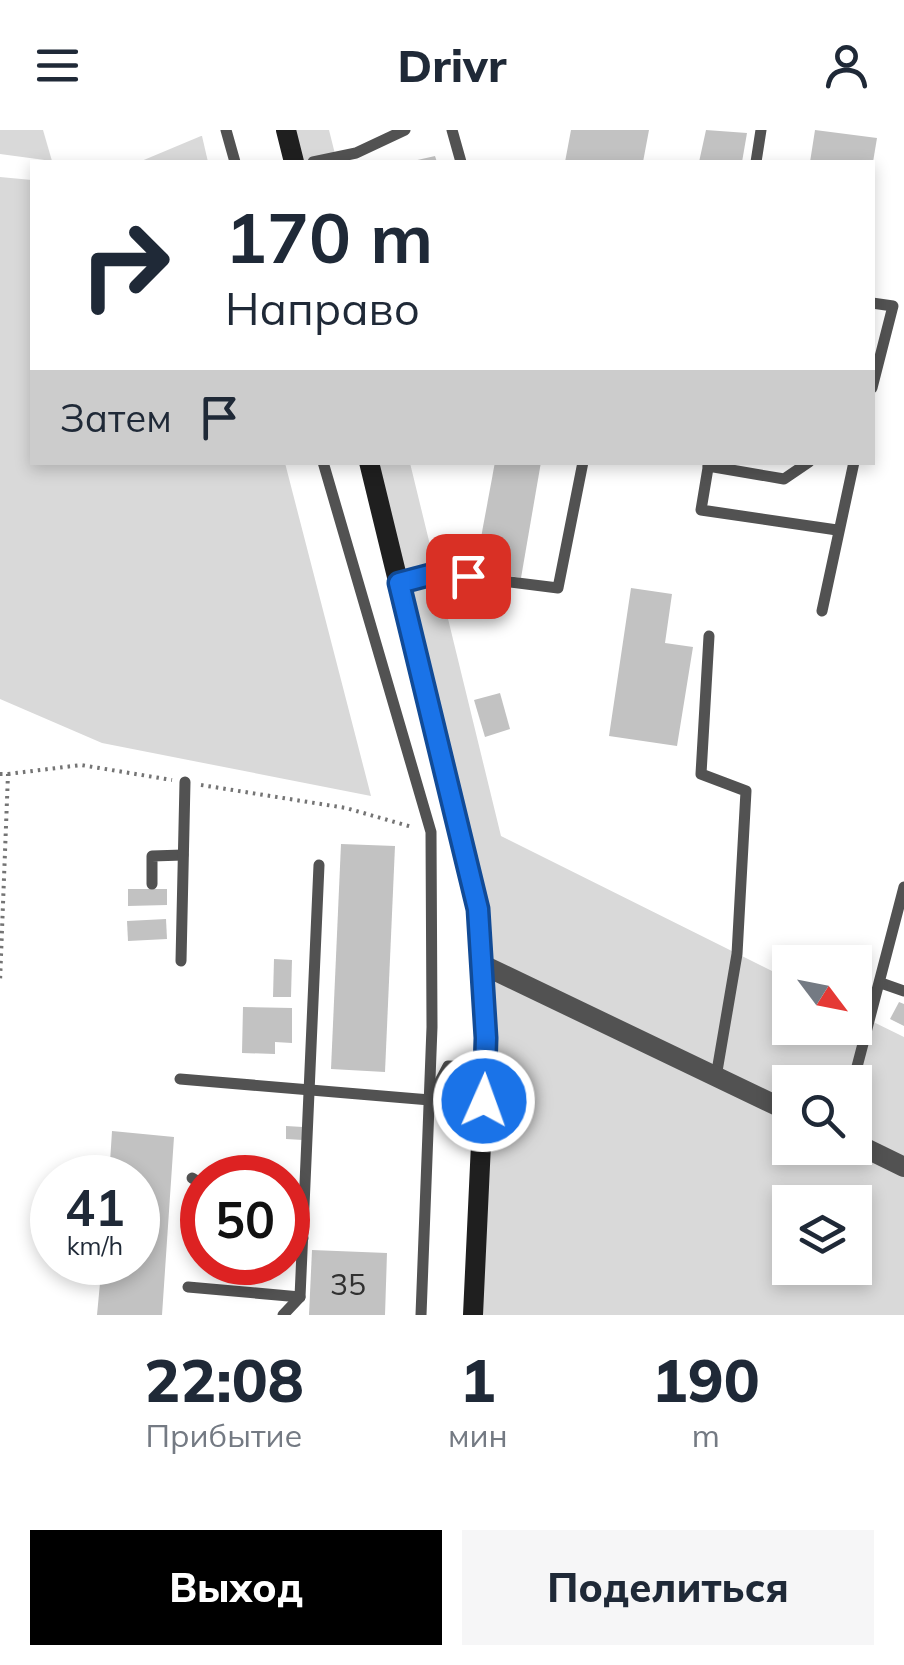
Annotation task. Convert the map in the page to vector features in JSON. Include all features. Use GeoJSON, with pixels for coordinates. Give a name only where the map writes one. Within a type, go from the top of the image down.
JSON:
{"type":"FeatureCollection","features":[{"type":"Feature","properties":{"kind":"main road"},"geometry":{"type":"LineString","coordinates":[[286,130],[294,160]]}},
{"type":"Feature","properties":{"kind":"main road"},"geometry":{"type":"LineString","coordinates":[[370,465],[468,860],[481,964],[486,1067],[473,1315]]}},
{"type":"Feature","properties":{"kind":"street"},"geometry":{"type":"LineString","coordinates":[[481,964],[772,1103]]}},
{"type":"Feature","properties":{"kind":"street"},"geometry":{"type":"LineString","coordinates":[[872,1151],[904,1167]]}},
{"type":"Feature","properties":{"kind":"lane"},"geometry":{"type":"LineString","coordinates":[[226,130],[234,160]]}},
{"type":"Feature","properties":{"kind":"lane"},"geometry":{"type":"LineString","coordinates":[[323,160],[356,153],[405,130]]}},
{"type":"Feature","properties":{"kind":"lane"},"geometry":{"type":"LineString","coordinates":[[452,130],[460,160]]}},
{"type":"Feature","properties":{"kind":"lane"},"geometry":{"type":"LineString","coordinates":[[756,160],[761,130]]}},
{"type":"Feature","properties":{"kind":"lane"},"geometry":{"type":"LineString","coordinates":[[875,303],[893,306],[875,376]]}},
{"type":"Feature","properties":{"kind":"lane"},"geometry":{"type":"LineString","coordinates":[[324,465],[431,832],[430,1100],[422,1315]]}},
{"type":"Feature","properties":{"kind":"lane"},"geometry":{"type":"LineString","coordinates":[[399,583],[437,573],[558,588],[581,465]]}},
{"type":"Feature","properties":{"kind":"lane"},"geometry":{"type":"LineString","coordinates":[[709,465],[701,510],[837,530]]}},
{"type":"Feature","properties":{"kind":"lane"},"geometry":{"type":"LineString","coordinates":[[714,465],[784,479],[808,465]]}},
{"type":"Feature","properties":{"kind":"lane"},"geometry":{"type":"LineString","coordinates":[[822,612],[853,465]]}},
{"type":"Feature","properties":{"kind":"lane"},"geometry":{"type":"LineString","coordinates":[[709,636],[701,774],[746,791],[737,954],[716,1076]]}},
{"type":"Feature","properties":{"kind":"lane"},"geometry":{"type":"LineString","coordinates":[[182,962],[185,782]]}},
{"type":"Feature","properties":{"kind":"lane"},"geometry":{"type":"LineString","coordinates":[[152,884],[152,856],[182,855]]}},
{"type":"Feature","properties":{"kind":"lane"},"geometry":{"type":"LineString","coordinates":[[307,1155],[319,864]]}},
{"type":"Feature","properties":{"kind":"lane"},"geometry":{"type":"LineString","coordinates":[[857,1065],[904,887]]}},
{"type":"Feature","properties":{"kind":"lane"},"geometry":{"type":"LineString","coordinates":[[881,983],[904,991]]}},
{"type":"Feature","properties":{"kind":"lane"},"geometry":{"type":"LineString","coordinates":[[430,1100],[448,1066],[486,1067]]}},
{"type":"Feature","properties":{"kind":"lane"},"geometry":{"type":"LineString","coordinates":[[180,1079],[430,1100]]}},
{"type":"Feature","properties":{"kind":"lane"},"geometry":{"type":"LineString","coordinates":[[283,1315],[300,1296],[301,1285]]}},
{"type":"Feature","properties":{"kind":"lane"},"geometry":{"type":"LineString","coordinates":[[188,1287],[300,1296]]}},
{"type":"Feature","properties":{"kind":"path"},"geometry":{"type":"LineString","coordinates":[[0,774],[81,765],[346,808],[431,832]]}},
{"type":"Feature","properties":{"kind":"path"},"geometry":{"type":"LineString","coordinates":[[0,982],[8,774]]}},
{"type":"Feature","properties":{"kind":"shaded area"},"geometry":{"type":"Polygon","coordinates":[[[0,130],[43,130],[52,160],[45,160],[0,154],[0,130]]]}},
{"type":"Feature","properties":{"kind":"shaded area"},"geometry":{"type":"Polygon","coordinates":[[[286,130],[329,130],[336,160],[294,160],[286,130]]]}},
{"type":"Feature","properties":{"kind":"shaded area"},"geometry":{"type":"Polygon","coordinates":[[[201,136],[208,160],[144,160],[201,136]]]}},
{"type":"Feature","properties":{"kind":"shaded area"},"geometry":{"type":"Polygon","coordinates":[[[0,177],[30,180],[30,465],[286,465],[371,796],[102,743],[0,699],[0,177]]]}},
{"type":"Feature","properties":{"kind":"shaded area"},"geometry":{"type":"Polygon","coordinates":[[[369,465],[410,465],[501,836],[772,971],[772,1045],[872,1045],[872,1021],[904,1037],[904,1315],[473,1315],[478,909],[369,465]]]}},
{"type":"Feature","properties":{"kind":"building"},"geometry":{"type":"Polygon","coordinates":[[[571,130],[649,130],[643,160],[565,160],[571,130]]]}},
{"type":"Feature","properties":{"kind":"building"},"geometry":{"type":"Polygon","coordinates":[[[706,130],[747,133],[742,160],[699,160],[706,130]]]}},
{"type":"Feature","properties":{"kind":"building"},"geometry":{"type":"Polygon","coordinates":[[[815,130],[877,138],[873,160],[810,160],[815,130]]]}},
{"type":"Feature","properties":{"kind":"building"},"geometry":{"type":"Polygon","coordinates":[[[494,465],[540,465],[521,578],[475,570],[494,465]]]}},
{"type":"Feature","properties":{"kind":"building"},"geometry":{"type":"Polygon","coordinates":[[[631,588],[672,594],[665,643],[693,647],[677,746],[609,736],[631,588]]]}},
{"type":"Feature","properties":{"kind":"building"},"geometry":{"type":"Polygon","coordinates":[[[500,693],[510,729],[485,737],[474,700],[500,693]]]}},
{"type":"Feature","properties":{"kind":"building"},"geometry":{"type":"Polygon","coordinates":[[[341,844],[395,846],[385,1072],[331,1069],[341,844]]]}},
{"type":"Feature","properties":{"kind":"building"},"geometry":{"type":"Polygon","coordinates":[[[128,889],[167,889],[167,905],[128,906],[128,889]]]}},
{"type":"Feature","properties":{"kind":"building"},"geometry":{"type":"Polygon","coordinates":[[[166,919],[167,939],[128,941],[127,921],[166,919]]]}},
{"type":"Feature","properties":{"kind":"building"},"geometry":{"type":"Polygon","coordinates":[[[274,959],[292,960],[291,997],[273,997],[274,959]]]}},
{"type":"Feature","properties":{"kind":"building"},"geometry":{"type":"Polygon","coordinates":[[[899,1002],[904,1004],[904,1026],[890,1019],[899,1002]]]}},
{"type":"Feature","properties":{"kind":"building"},"geometry":{"type":"Polygon","coordinates":[[[243,1007],[292,1008],[292,1043],[275,1042],[275,1054],[242,1053],[243,1007]]]}},
{"type":"Feature","properties":{"kind":"building"},"geometry":{"type":"Polygon","coordinates":[[[286,1126],[303,1127],[303,1140],[286,1139],[286,1126]]]}},
{"type":"Feature","properties":{"kind":"building"},"geometry":{"type":"Polygon","coordinates":[[[112,1131],[174,1137],[162,1315],[97,1315],[100,1285],[160,1285],[160,1155],[110,1155],[112,1131]]]}},
{"type":"Feature","properties":{"kind":"building"},"geometry":{"type":"Polygon","coordinates":[[[312,1250],[387,1253],[385,1315],[309,1315],[312,1250]]]}},
{"type":"Feature","properties":{"kind":"route"},"geometry":{"type":"LineString","coordinates":[[468,576],[437,573],[399,583],[478,909],[486,1038],[484,1101]]}}]}
